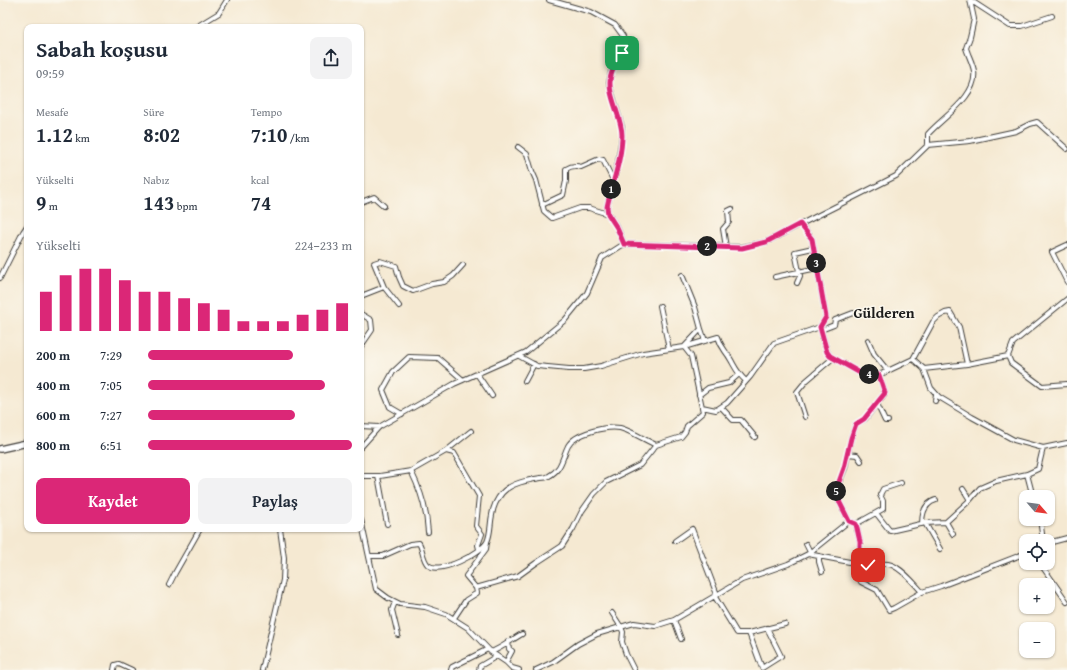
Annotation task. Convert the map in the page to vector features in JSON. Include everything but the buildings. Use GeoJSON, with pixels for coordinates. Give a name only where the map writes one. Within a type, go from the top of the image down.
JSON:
{"type":"FeatureCollection","features":[{"type":"Feature","properties":{"kind":"street"},"geometry":{"type":"LineString","coordinates":[[201,24],[219,13],[227,0]]}},
{"type":"Feature","properties":{"kind":"street"},"geometry":{"type":"LineString","coordinates":[[549,0],[591,12],[615,25],[623,36],[624,45],[622,53],[611,72],[610,83],[622,127],[621,145],[607,207],[608,214],[617,228],[624,244]]}},
{"type":"Feature","properties":{"kind":"street"},"geometry":{"type":"LineString","coordinates":[[970,0],[1010,26],[1022,26],[1052,16]]}},
{"type":"Feature","properties":{"kind":"street"},"geometry":{"type":"LineString","coordinates":[[928,145],[928,134],[963,100],[973,87],[974,71],[966,48],[974,19],[970,0]]}},
{"type":"Feature","properties":{"kind":"street"},"geometry":{"type":"LineString","coordinates":[[364,444],[379,427],[454,384],[526,352],[565,320],[587,292],[602,258],[624,244],[742,248],[766,242],[896,176],[928,145],[970,141],[1016,131],[1037,122],[1067,149]]}},
{"type":"Feature","properties":{"kind":"street"},"geometry":{"type":"LineString","coordinates":[[518,147],[526,154],[536,180],[544,211],[552,218],[580,208],[589,208],[608,214]]}},
{"type":"Feature","properties":{"kind":"street"},"geometry":{"type":"LineString","coordinates":[[542,205],[563,195],[566,181],[566,169],[569,167],[576,165],[581,167],[599,159],[603,160],[614,180]]}},
{"type":"Feature","properties":{"kind":"street"},"geometry":{"type":"LineString","coordinates":[[364,201],[374,198],[384,206]]}},
{"type":"Feature","properties":{"kind":"street"},"geometry":{"type":"LineString","coordinates":[[726,247],[723,229],[729,222],[728,211],[732,209]]}},
{"type":"Feature","properties":{"kind":"street"},"geometry":{"type":"LineString","coordinates":[[800,224],[812,239],[826,317],[821,328],[827,352],[834,358],[862,374],[879,375],[913,359],[933,322],[938,316],[950,312],[959,327],[967,364]]}},
{"type":"Feature","properties":{"kind":"street"},"geometry":{"type":"LineString","coordinates":[[0,278],[9,263],[24,230]]}},
{"type":"Feature","properties":{"kind":"street"},"geometry":{"type":"LineString","coordinates":[[1067,246],[1052,252],[1067,282]]}},
{"type":"Feature","properties":{"kind":"street"},"geometry":{"type":"LineString","coordinates":[[797,283],[800,276],[795,252],[813,248]]}},
{"type":"Feature","properties":{"kind":"street"},"geometry":{"type":"LineString","coordinates":[[399,306],[384,287],[374,263],[380,261],[396,266],[403,286],[413,290],[444,282],[453,276],[463,265]]}},
{"type":"Feature","properties":{"kind":"street"},"geometry":{"type":"LineString","coordinates":[[775,277],[817,268]]}},
{"type":"Feature","properties":{"kind":"street"},"geometry":{"type":"LineString","coordinates":[[682,275],[696,307],[705,341]]}},
{"type":"Feature","properties":{"kind":"street"},"geometry":{"type":"LineString","coordinates":[[364,295],[384,287]]}},
{"type":"Feature","properties":{"kind":"street"},"geometry":{"type":"LineString","coordinates":[[1067,299],[1013,343],[1008,356],[1011,363],[1042,386],[1067,384]]}},
{"type":"Feature","properties":{"kind":"street"},"geometry":{"type":"LineString","coordinates":[[660,306],[669,349]]}},
{"type":"Feature","properties":{"kind":"street"},"geometry":{"type":"LineString","coordinates":[[702,407],[716,410],[727,403],[746,381],[774,343],[834,325],[835,320],[853,313]]}},
{"type":"Feature","properties":{"kind":"street"},"geometry":{"type":"LineString","coordinates":[[364,316],[371,320],[372,330],[364,342]]}},
{"type":"Feature","properties":{"kind":"street"},"geometry":{"type":"LineString","coordinates":[[684,347],[701,328]]}},
{"type":"Feature","properties":{"kind":"street"},"geometry":{"type":"LineString","coordinates":[[519,356],[538,366],[584,369],[601,366],[643,353],[684,347],[718,337],[721,348],[730,358],[739,374],[746,381]]}},
{"type":"Feature","properties":{"kind":"street"},"geometry":{"type":"LineString","coordinates":[[868,340],[874,354],[888,371]]}},
{"type":"Feature","properties":{"kind":"street"},"geometry":{"type":"LineString","coordinates":[[476,588],[518,576],[562,546],[582,511],[594,494],[606,482],[640,464],[656,445],[681,437],[688,426],[703,412],[691,356],[684,347]]}},
{"type":"Feature","properties":{"kind":"street"},"geometry":{"type":"LineString","coordinates":[[924,369],[967,364],[1008,356]]}},
{"type":"Feature","properties":{"kind":"street"},"geometry":{"type":"LineString","coordinates":[[402,414],[390,407],[383,390],[393,372],[409,357],[438,358],[463,380]]}},
{"type":"Feature","properties":{"kind":"street"},"geometry":{"type":"LineString","coordinates":[[805,417],[797,392],[806,381],[834,358]]}},
{"type":"Feature","properties":{"kind":"street"},"geometry":{"type":"LineString","coordinates":[[913,359],[924,369],[931,388],[936,394],[972,417],[1014,440],[1043,448],[1067,443]]}},
{"type":"Feature","properties":{"kind":"street"},"geometry":{"type":"LineString","coordinates":[[525,381],[534,364]]}},
{"type":"Feature","properties":{"kind":"street"},"geometry":{"type":"LineString","coordinates":[[477,374],[492,396]]}},
{"type":"Feature","properties":{"kind":"street"},"geometry":{"type":"LineString","coordinates":[[699,395],[708,388],[729,383],[739,374]]}},
{"type":"Feature","properties":{"kind":"street"},"geometry":{"type":"LineString","coordinates":[[856,524],[849,521],[840,503],[836,490],[844,468],[856,424],[864,419],[885,393],[879,375]]}},
{"type":"Feature","properties":{"kind":"street"},"geometry":{"type":"LineString","coordinates":[[935,401],[936,394]]}},
{"type":"Feature","properties":{"kind":"street"},"geometry":{"type":"LineString","coordinates":[[877,404],[885,420],[888,421]]}},
{"type":"Feature","properties":{"kind":"street"},"geometry":{"type":"LineString","coordinates":[[722,406],[733,420],[741,420],[755,437]]}},
{"type":"Feature","properties":{"kind":"street"},"geometry":{"type":"LineString","coordinates":[[364,426],[379,427]]}},
{"type":"Feature","properties":{"kind":"street"},"geometry":{"type":"LineString","coordinates":[[454,618],[466,600],[477,593],[476,588],[466,576],[486,549],[492,515],[501,495],[510,486],[547,478],[559,469],[571,442],[589,432],[601,429],[620,428],[656,445]]}},
{"type":"Feature","properties":{"kind":"street"},"geometry":{"type":"LineString","coordinates":[[364,476],[378,476],[411,471],[446,451],[471,431]]}},
{"type":"Feature","properties":{"kind":"street"},"geometry":{"type":"LineString","coordinates":[[0,449],[24,444]]}},
{"type":"Feature","properties":{"kind":"street"},"geometry":{"type":"LineString","coordinates":[[876,513],[890,531],[923,523],[946,522],[970,500],[980,488],[996,481],[1027,474],[1038,469],[1043,448]]}},
{"type":"Feature","properties":{"kind":"street"},"geometry":{"type":"LineString","coordinates":[[446,451],[454,453],[479,496],[476,526],[482,534],[478,545],[479,549]]}},
{"type":"Feature","properties":{"kind":"street"},"geometry":{"type":"LineString","coordinates":[[848,454],[857,455],[861,461]]}},
{"type":"Feature","properties":{"kind":"street"},"geometry":{"type":"LineString","coordinates":[[411,471],[417,482],[426,510],[428,532]]}},
{"type":"Feature","properties":{"kind":"street"},"geometry":{"type":"LineString","coordinates":[[1027,474],[1031,490]]}},
{"type":"Feature","properties":{"kind":"street"},"geometry":{"type":"LineString","coordinates":[[378,476],[387,524]]}},
{"type":"Feature","properties":{"kind":"street"},"geometry":{"type":"LineString","coordinates":[[856,524],[883,509],[883,501],[880,495],[883,489],[901,484]]}},
{"type":"Feature","properties":{"kind":"street"},"geometry":{"type":"LineString","coordinates":[[963,489],[970,500]]}},
{"type":"Feature","properties":{"kind":"street"},"geometry":{"type":"LineString","coordinates":[[936,500],[927,505],[922,517],[923,523],[940,549]]}},
{"type":"Feature","properties":{"kind":"street"},"geometry":{"type":"LineString","coordinates":[[536,670],[553,662],[578,644],[597,634],[634,623],[655,626],[674,620],[742,580],[788,564],[809,553],[849,521]]}},
{"type":"Feature","properties":{"kind":"street"},"geometry":{"type":"LineString","coordinates":[[946,522],[953,534]]}},
{"type":"Feature","properties":{"kind":"street"},"geometry":{"type":"LineString","coordinates":[[856,524],[860,542],[860,564],[862,567],[859,578],[861,582],[877,590],[888,610],[922,592],[1019,556]]}},
{"type":"Feature","properties":{"kind":"street"},"geometry":{"type":"LineString","coordinates":[[675,541],[692,529],[696,536],[709,577],[716,592],[715,597],[738,633],[749,633],[785,624]]}},
{"type":"Feature","properties":{"kind":"street"},"geometry":{"type":"LineString","coordinates":[[169,585],[198,532]]}},
{"type":"Feature","properties":{"kind":"street"},"geometry":{"type":"LineString","coordinates":[[262,670],[283,580],[284,558],[280,532]]}},
{"type":"Feature","properties":{"kind":"street"},"geometry":{"type":"LineString","coordinates":[[364,532],[376,588],[388,598],[400,604],[425,607],[454,618],[468,628],[489,651],[506,662],[512,668],[519,670]]}},
{"type":"Feature","properties":{"kind":"street"},"geometry":{"type":"LineString","coordinates":[[1055,541],[1067,538]]}},
{"type":"Feature","properties":{"kind":"street"},"geometry":{"type":"LineString","coordinates":[[369,556],[383,556],[410,544],[419,543],[428,564],[434,568],[442,567],[461,560],[479,549],[487,542]]}},
{"type":"Feature","properties":{"kind":"street"},"geometry":{"type":"LineString","coordinates":[[806,544],[809,553]]}},
{"type":"Feature","properties":{"kind":"street"},"geometry":{"type":"LineString","coordinates":[[809,553],[860,564],[890,564],[911,578],[922,592]]}},
{"type":"Feature","properties":{"kind":"street"},"geometry":{"type":"LineString","coordinates":[[819,556],[822,572]]}},
{"type":"Feature","properties":{"kind":"street"},"geometry":{"type":"LineString","coordinates":[[1045,570],[1067,602]]}},
{"type":"Feature","properties":{"kind":"street"},"geometry":{"type":"LineString","coordinates":[[395,602],[392,610],[398,635]]}},
{"type":"Feature","properties":{"kind":"street"},"geometry":{"type":"LineString","coordinates":[[612,614],[623,632],[622,642],[634,670]]}},
{"type":"Feature","properties":{"kind":"street"},"geometry":{"type":"LineString","coordinates":[[674,620],[681,639]]}},
{"type":"Feature","properties":{"kind":"street"},"geometry":{"type":"LineString","coordinates":[[749,633],[762,668],[781,656],[767,628]]}},
{"type":"Feature","properties":{"kind":"street"},"geometry":{"type":"LineString","coordinates":[[451,670],[452,667],[489,651],[501,648],[508,641],[522,634]]}},
{"type":"Feature","properties":{"kind":"street"},"geometry":{"type":"LineString","coordinates":[[506,662],[512,651],[508,641]]}},
{"type":"Feature","properties":{"kind":"street"},"geometry":{"type":"LineString","coordinates":[[479,670],[480,666],[497,656]]}},
{"type":"Feature","properties":{"kind":"street"},"geometry":{"type":"LineString","coordinates":[[114,670],[115,665],[119,664],[132,670]]}},
{"type":"Feature","properties":{"kind":"district","name":"Gülderen"},"geometry":{"type":"Point","coordinates":[884,312]}},
{"type":"Feature","properties":{"kind":"route"},"geometry":{"type":"LineString","coordinates":[[622,53],[611,72],[610,83],[622,127],[622,136],[618,162],[607,207],[608,214],[617,228],[624,244],[742,248],[755,246],[766,242],[800,224],[812,239],[826,317],[820,327],[827,352],[830,356],[862,374],[879,375],[885,393],[864,419],[856,424],[844,468],[836,490],[840,503],[849,521],[856,524],[860,542],[860,564],[868,565]]}}]}
